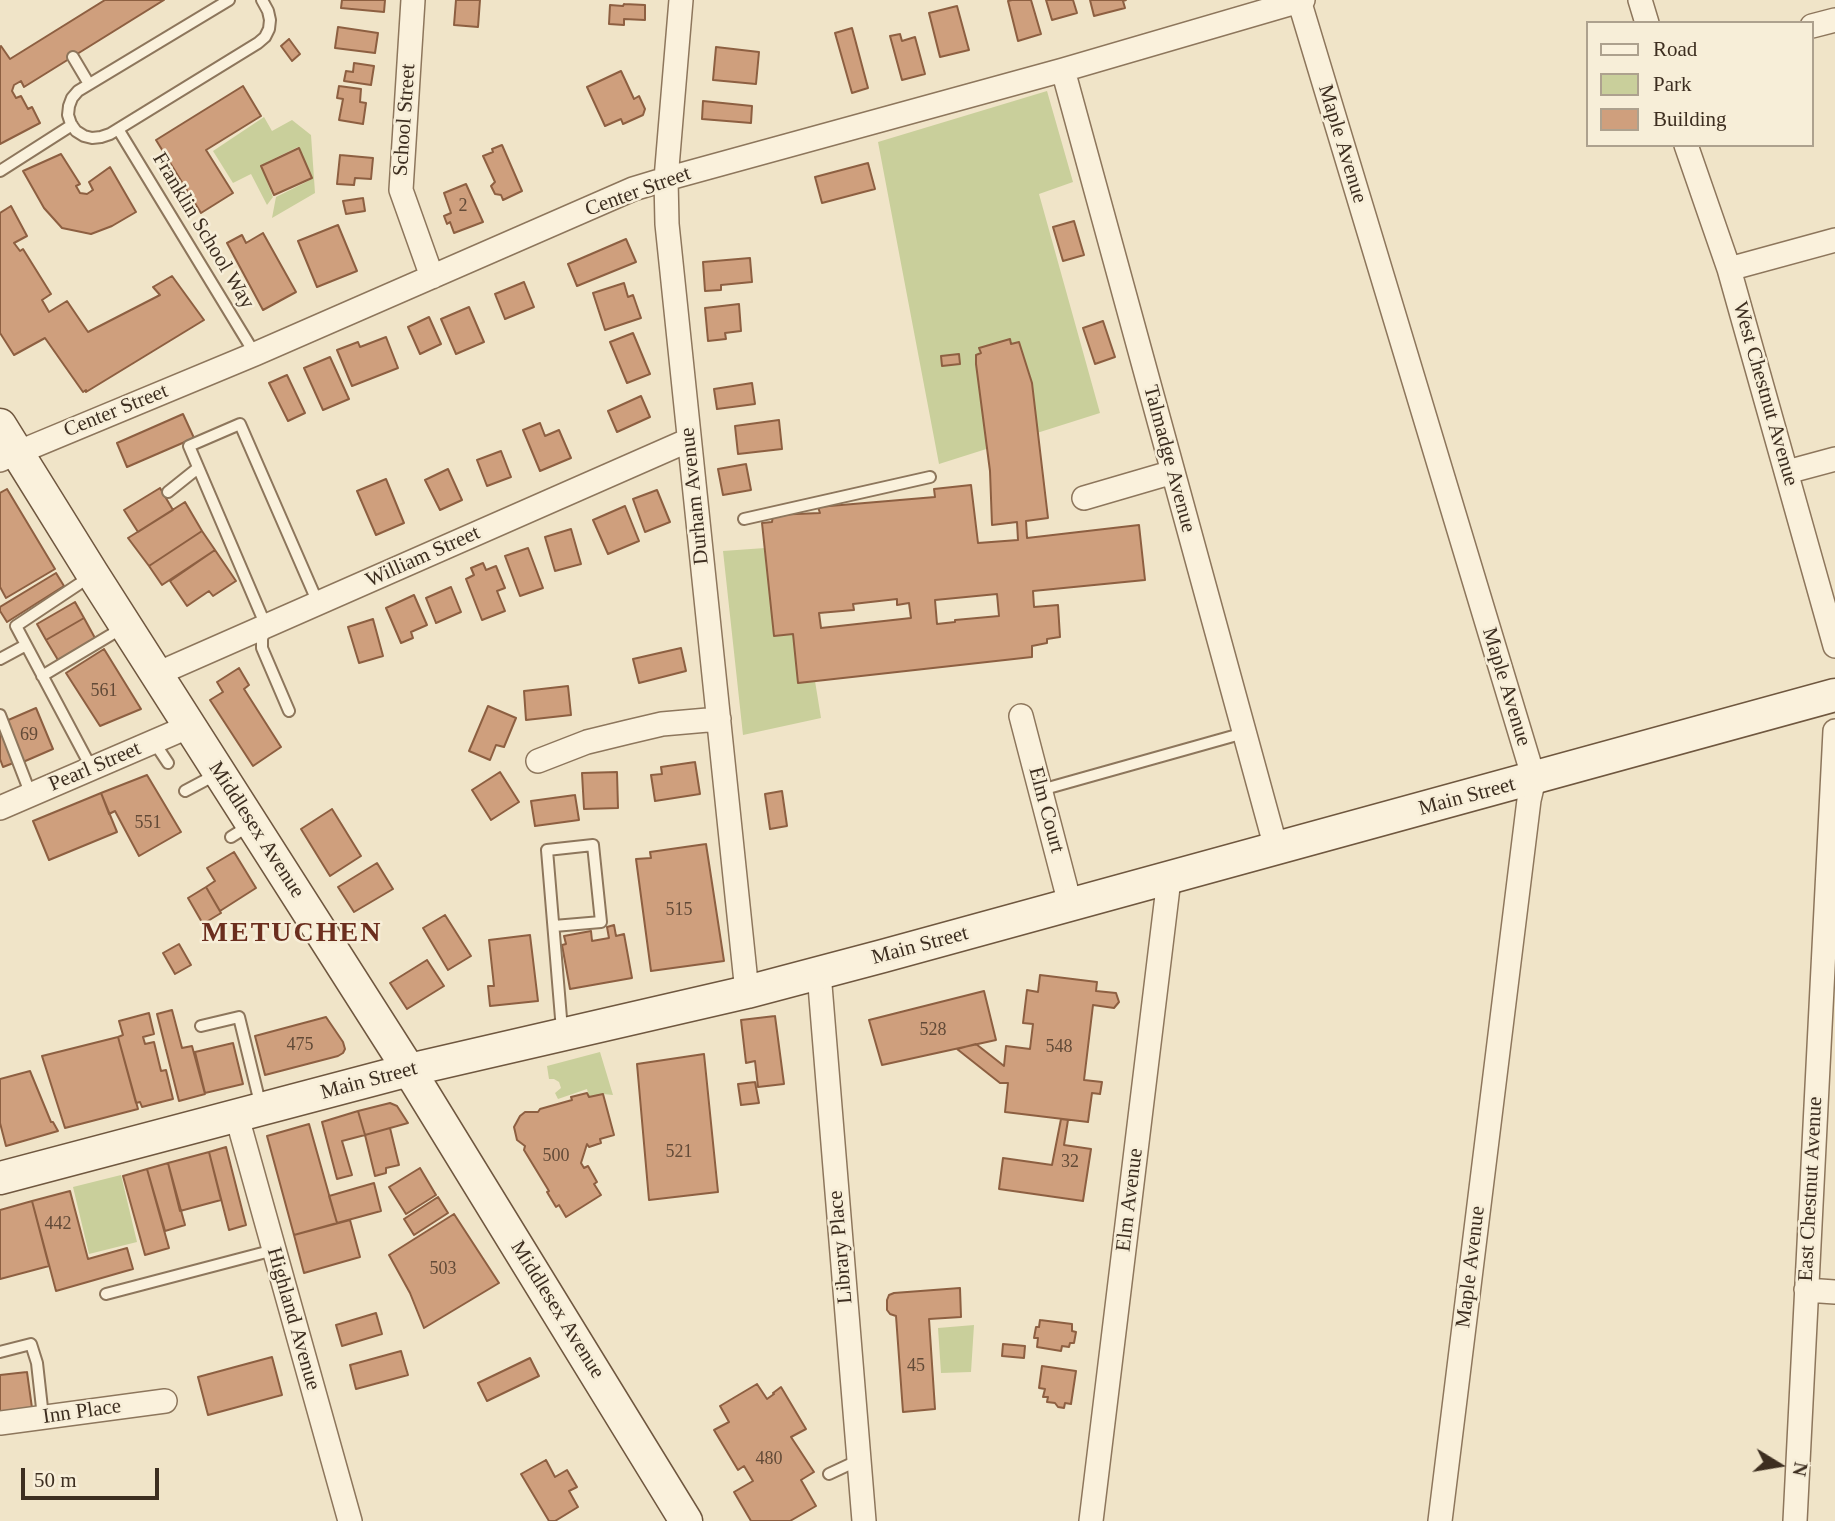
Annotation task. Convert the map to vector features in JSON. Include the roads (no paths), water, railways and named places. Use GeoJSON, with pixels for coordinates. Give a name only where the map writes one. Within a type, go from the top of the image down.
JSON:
{"type":"FeatureCollection","features":[{"type":"Feature","properties":{"kind":"main road","name":"Middlesex Avenue"},"geometry":{"type":"LineString","coordinates":[[0,425],[8,456],[92,573],[219,772],[242,830],[409,1070],[686,1521]]}},
{"type":"Feature","properties":{"kind":"main road","name":"Main Street"},"geometry":{"type":"LineString","coordinates":[[0,1178],[409,1070],[747,992],[1170,879],[1835,695]]}},
{"type":"Feature","properties":{"kind":"street","name":"School Street"},"geometry":{"type":"LineString","coordinates":[[413,0],[401,190],[432,276]]}},
{"type":"Feature","properties":{"kind":"street","name":"Durham Avenue"},"geometry":{"type":"LineString","coordinates":[[681,0],[666,179],[667,224],[747,992]]}},
{"type":"Feature","properties":{"kind":"street","name":"Center Street"},"geometry":{"type":"LineString","coordinates":[[8,456],[255,354],[633,189],[1063,70],[1300,0]]}},
{"type":"Feature","properties":{"kind":"street","name":"Maple Avenue"},"geometry":{"type":"LineString","coordinates":[[1300,0],[1534,779],[1527,814],[1440,1521]]}},
{"type":"Feature","properties":{"kind":"street"},"geometry":{"type":"LineString","coordinates":[[1640,0],[1646,21]]}},
{"type":"Feature","properties":{"kind":"street"},"geometry":{"type":"LineString","coordinates":[[1814,25],[1835,20]]}},
{"type":"Feature","properties":{"kind":"street","name":"Talmadge Avenue"},"geometry":{"type":"LineString","coordinates":[[1063,70],[1276,848]]}},
{"type":"Feature","properties":{"kind":"street","name":"West Chestnut Avenue"},"geometry":{"type":"LineString","coordinates":[[1687,147],[1730,270],[1835,646]]}},
{"type":"Feature","properties":{"kind":"street"},"geometry":{"type":"LineString","coordinates":[[1730,270],[1835,240]]}},
{"type":"Feature","properties":{"kind":"street","name":"William Street"},"geometry":{"type":"LineString","coordinates":[[157,674],[689,440]]}},
{"type":"Feature","properties":{"kind":"street"},"geometry":{"type":"LineString","coordinates":[[1787,472],[1835,459]]}},
{"type":"Feature","properties":{"kind":"street"},"geometry":{"type":"LineString","coordinates":[[1084,498],[1172,472]]}},
{"type":"Feature","properties":{"kind":"street","name":"Elm Court"},"geometry":{"type":"LineString","coordinates":[[1021,716],[1070,904]]}},
{"type":"Feature","properties":{"kind":"street"},"geometry":{"type":"LineString","coordinates":[[538,761],[587,742],[662,724],[719,719]]}},
{"type":"Feature","properties":{"kind":"street","name":"Pearl Street"},"geometry":{"type":"LineString","coordinates":[[0,808],[190,726]]}},
{"type":"Feature","properties":{"kind":"street","name":"East Chestnut Avenue"},"geometry":{"type":"LineString","coordinates":[[1796,1521],[1835,730]]}},
{"type":"Feature","properties":{"kind":"street","name":"Elm Avenue"},"geometry":{"type":"LineString","coordinates":[[1091,1521],[1170,879]]}},
{"type":"Feature","properties":{"kind":"street","name":"Library Place"},"geometry":{"type":"LineString","coordinates":[[819,973],[864,1521]]}},
{"type":"Feature","properties":{"kind":"street","name":"Highland Avenue"},"geometry":{"type":"LineString","coordinates":[[249,1113],[274,1250],[350,1521]]}},
{"type":"Feature","properties":{"kind":"street"},"geometry":{"type":"LineString","coordinates":[[1806,1290],[1835,1293]]}},
{"type":"Feature","properties":{"kind":"street","name":"Inn Place"},"geometry":{"type":"LineString","coordinates":[[0,1423],[164,1401]]}},
{"type":"Feature","properties":{"kind":"lane"},"geometry":{"type":"LineString","coordinates":[[229,0],[78,91],[72,98],[68,115],[76,131],[92,138],[118,129],[258,43],[269,29],[270,20],[262,0]]}},
{"type":"Feature","properties":{"kind":"lane"},"geometry":{"type":"LineString","coordinates":[[73,57],[89,84]]}},
{"type":"Feature","properties":{"kind":"lane"},"geometry":{"type":"LineString","coordinates":[[0,171],[72,125]]}},
{"type":"Feature","properties":{"kind":"lane","name":"Franklin School Way"},"geometry":{"type":"LineString","coordinates":[[118,129],[255,354]]}},
{"type":"Feature","properties":{"kind":"lane"},"geometry":{"type":"LineString","coordinates":[[289,711],[262,648],[266,626],[189,446],[240,424],[318,603]]}},
{"type":"Feature","properties":{"kind":"lane"},"geometry":{"type":"LineString","coordinates":[[168,492],[198,468]]}},
{"type":"Feature","properties":{"kind":"lane"},"geometry":{"type":"LineString","coordinates":[[744,519],[930,477]]}},
{"type":"Feature","properties":{"kind":"lane"},"geometry":{"type":"LineString","coordinates":[[92,573],[16,626],[92,769]]}},
{"type":"Feature","properties":{"kind":"lane"},"geometry":{"type":"LineString","coordinates":[[42,676],[125,626]]}},
{"type":"Feature","properties":{"kind":"lane"},"geometry":{"type":"LineString","coordinates":[[0,659],[26,645]]}},
{"type":"Feature","properties":{"kind":"lane"},"geometry":{"type":"LineString","coordinates":[[0,715],[31,795]]}},
{"type":"Feature","properties":{"kind":"lane"},"geometry":{"type":"LineString","coordinates":[[1041,790],[1244,733]]}},
{"type":"Feature","properties":{"kind":"lane"},"geometry":{"type":"LineString","coordinates":[[154,742],[168,763]]}},
{"type":"Feature","properties":{"kind":"lane"},"geometry":{"type":"LineString","coordinates":[[185,791],[219,772]]}},
{"type":"Feature","properties":{"kind":"lane"},"geometry":{"type":"LineString","coordinates":[[554,926],[601,922],[593,845],[547,850],[563,1035]]}},
{"type":"Feature","properties":{"kind":"lane"},"geometry":{"type":"LineString","coordinates":[[201,1026],[239,1017],[249,1113]]}},
{"type":"Feature","properties":{"kind":"lane"},"geometry":{"type":"LineString","coordinates":[[106,1294],[274,1250]]}},
{"type":"Feature","properties":{"kind":"lane"},"geometry":{"type":"LineString","coordinates":[[0,1352],[31,1344],[37,1363],[43,1417]]}},
{"type":"Feature","properties":{"kind":"lane"},"geometry":{"type":"LineString","coordinates":[[829,1474],[859,1460]]}},
{"type":"Feature","properties":{"kind":"district","name":"METUCHEN"},"geometry":{"type":"Point","coordinates":[292,934]}}]}
